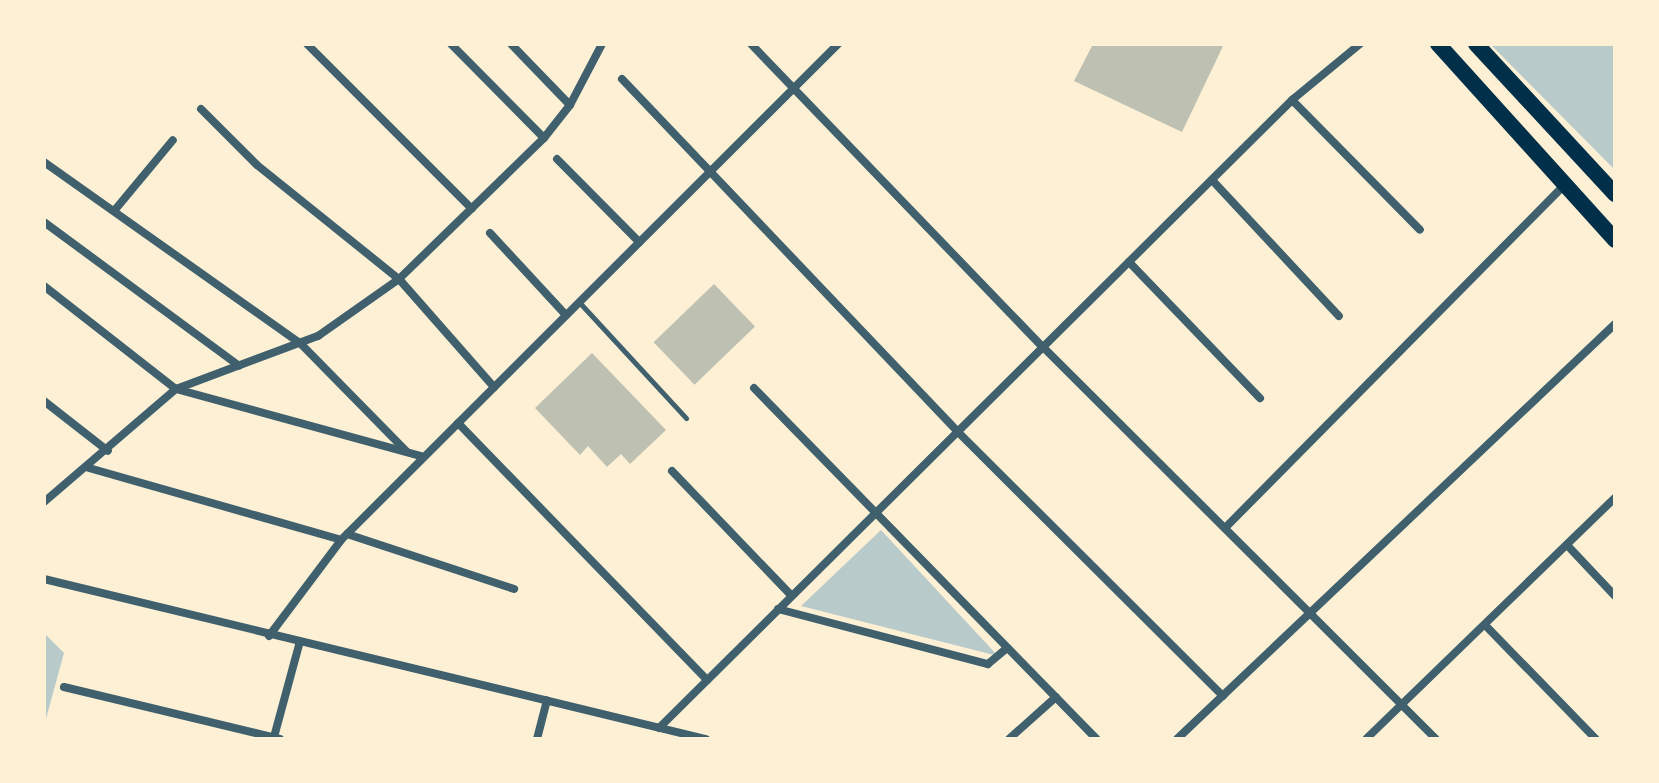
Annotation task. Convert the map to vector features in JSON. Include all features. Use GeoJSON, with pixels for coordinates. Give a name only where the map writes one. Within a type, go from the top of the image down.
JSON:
{"type":"FeatureCollection","features":[{"type":"Feature","properties":{"kind":"main road"},"geometry":{"type":"LineString","coordinates":[[1438,44],[1615,240]]}},
{"type":"Feature","properties":{"kind":"main road"},"geometry":{"type":"LineString","coordinates":[[1476,44],[1615,194]]}},
{"type":"Feature","properties":{"kind":"street"},"geometry":{"type":"LineString","coordinates":[[307,44],[472,209]]}},
{"type":"Feature","properties":{"kind":"street"},"geometry":{"type":"LineString","coordinates":[[451,44],[544,138]]}},
{"type":"Feature","properties":{"kind":"street"},"geometry":{"type":"LineString","coordinates":[[511,44],[570,105]]}},
{"type":"Feature","properties":{"kind":"street"},"geometry":{"type":"LineString","coordinates":[[44,502],[108,451],[176,389],[301,344],[399,279],[544,138],[570,105],[602,44]]}},
{"type":"Feature","properties":{"kind":"street"},"geometry":{"type":"LineString","coordinates":[[751,44],[1043,347],[1436,739]]}},
{"type":"Feature","properties":{"kind":"street"},"geometry":{"type":"LineString","coordinates":[[269,636],[344,537],[838,44]]}},
{"type":"Feature","properties":{"kind":"street"},"geometry":{"type":"LineString","coordinates":[[659,728],[1292,100],[1360,44]]}},
{"type":"Feature","properties":{"kind":"street"},"geometry":{"type":"LineString","coordinates":[[622,79],[958,432],[1223,696]]}},
{"type":"Feature","properties":{"kind":"street"},"geometry":{"type":"LineString","coordinates":[[1292,100],[1420,230]]}},
{"type":"Feature","properties":{"kind":"street"},"geometry":{"type":"LineString","coordinates":[[201,109],[257,165],[399,279],[494,387]]}},
{"type":"Feature","properties":{"kind":"street"},"geometry":{"type":"LineString","coordinates":[[114,211],[173,140]]}},
{"type":"Feature","properties":{"kind":"street"},"geometry":{"type":"LineString","coordinates":[[557,159],[639,242]]}},
{"type":"Feature","properties":{"kind":"street"},"geometry":{"type":"LineString","coordinates":[[44,162],[301,344],[407,452]]}},
{"type":"Feature","properties":{"kind":"street"},"geometry":{"type":"LineString","coordinates":[[1212,180],[1339,316]]}},
{"type":"Feature","properties":{"kind":"street"},"geometry":{"type":"LineString","coordinates":[[1225,528],[1564,186]]}},
{"type":"Feature","properties":{"kind":"street"},"geometry":{"type":"LineString","coordinates":[[44,222],[239,366]]}},
{"type":"Feature","properties":{"kind":"street"},"geometry":{"type":"LineString","coordinates":[[490,233],[566,315]]}},
{"type":"Feature","properties":{"kind":"street"},"geometry":{"type":"LineString","coordinates":[[1129,262],[1260,398]]}},
{"type":"Feature","properties":{"kind":"street"},"geometry":{"type":"LineString","coordinates":[[44,286],[176,389],[424,457]]}},
{"type":"Feature","properties":{"kind":"street"},"geometry":{"type":"LineString","coordinates":[[1177,739],[1615,324]]}},
{"type":"Feature","properties":{"kind":"street"},"geometry":{"type":"LineString","coordinates":[[754,388],[1097,739]]}},
{"type":"Feature","properties":{"kind":"street"},"geometry":{"type":"LineString","coordinates":[[44,401],[108,451]]}},
{"type":"Feature","properties":{"kind":"street"},"geometry":{"type":"LineString","coordinates":[[458,423],[707,680]]}},
{"type":"Feature","properties":{"kind":"street"},"geometry":{"type":"LineString","coordinates":[[88,468],[344,537],[514,589]]}},
{"type":"Feature","properties":{"kind":"street"},"geometry":{"type":"LineString","coordinates":[[672,471],[792,596]]}},
{"type":"Feature","properties":{"kind":"street"},"geometry":{"type":"LineString","coordinates":[[1366,739],[1399,702],[1485,625],[1615,498]]}},
{"type":"Feature","properties":{"kind":"street"},"geometry":{"type":"LineString","coordinates":[[1567,545],[1615,596]]}},
{"type":"Feature","properties":{"kind":"street"},"geometry":{"type":"LineString","coordinates":[[44,579],[299,645],[706,739]]}},
{"type":"Feature","properties":{"kind":"street"},"geometry":{"type":"LineString","coordinates":[[778,609],[988,664],[1007,648]]}},
{"type":"Feature","properties":{"kind":"street"},"geometry":{"type":"LineString","coordinates":[[1485,625],[1596,739]]}},
{"type":"Feature","properties":{"kind":"street"},"geometry":{"type":"LineString","coordinates":[[64,687],[277,738],[299,645]]}},
{"type":"Feature","properties":{"kind":"street"},"geometry":{"type":"LineString","coordinates":[[1009,739],[1056,697]]}},
{"type":"Feature","properties":{"kind":"street"},"geometry":{"type":"LineString","coordinates":[[537,739],[547,700]]}},
{"type":"Feature","properties":{"kind":"lane"},"geometry":{"type":"LineString","coordinates":[[579,302],[686,418]]}},
{"type":"Feature","properties":{"kind":"shaded area"},"geometry":{"type":"Polygon","coordinates":[[[1490,44],[1615,44],[1615,170],[1490,44]]]}},
{"type":"Feature","properties":{"kind":"shaded area"},"geometry":{"type":"Polygon","coordinates":[[[881,530],[998,656],[801,606],[881,530]]]}},
{"type":"Feature","properties":{"kind":"shaded area"},"geometry":{"type":"Polygon","coordinates":[[[44,633],[64,653],[44,726],[44,633]]]}},
{"type":"Feature","properties":{"kind":"building"},"geometry":{"type":"Polygon","coordinates":[[[1093,44],[1224,44],[1182,132],[1074,81],[1093,44]]]}},
{"type":"Feature","properties":{"kind":"building"},"geometry":{"type":"Polygon","coordinates":[[[714,284],[755,326],[695,385],[654,342],[714,284]]]}},
{"type":"Feature","properties":{"kind":"building"},"geometry":{"type":"Polygon","coordinates":[[[592,353],[666,430],[630,464],[621,454],[607,467],[588,446],[580,455],[535,408],[592,353]]]}}]}
